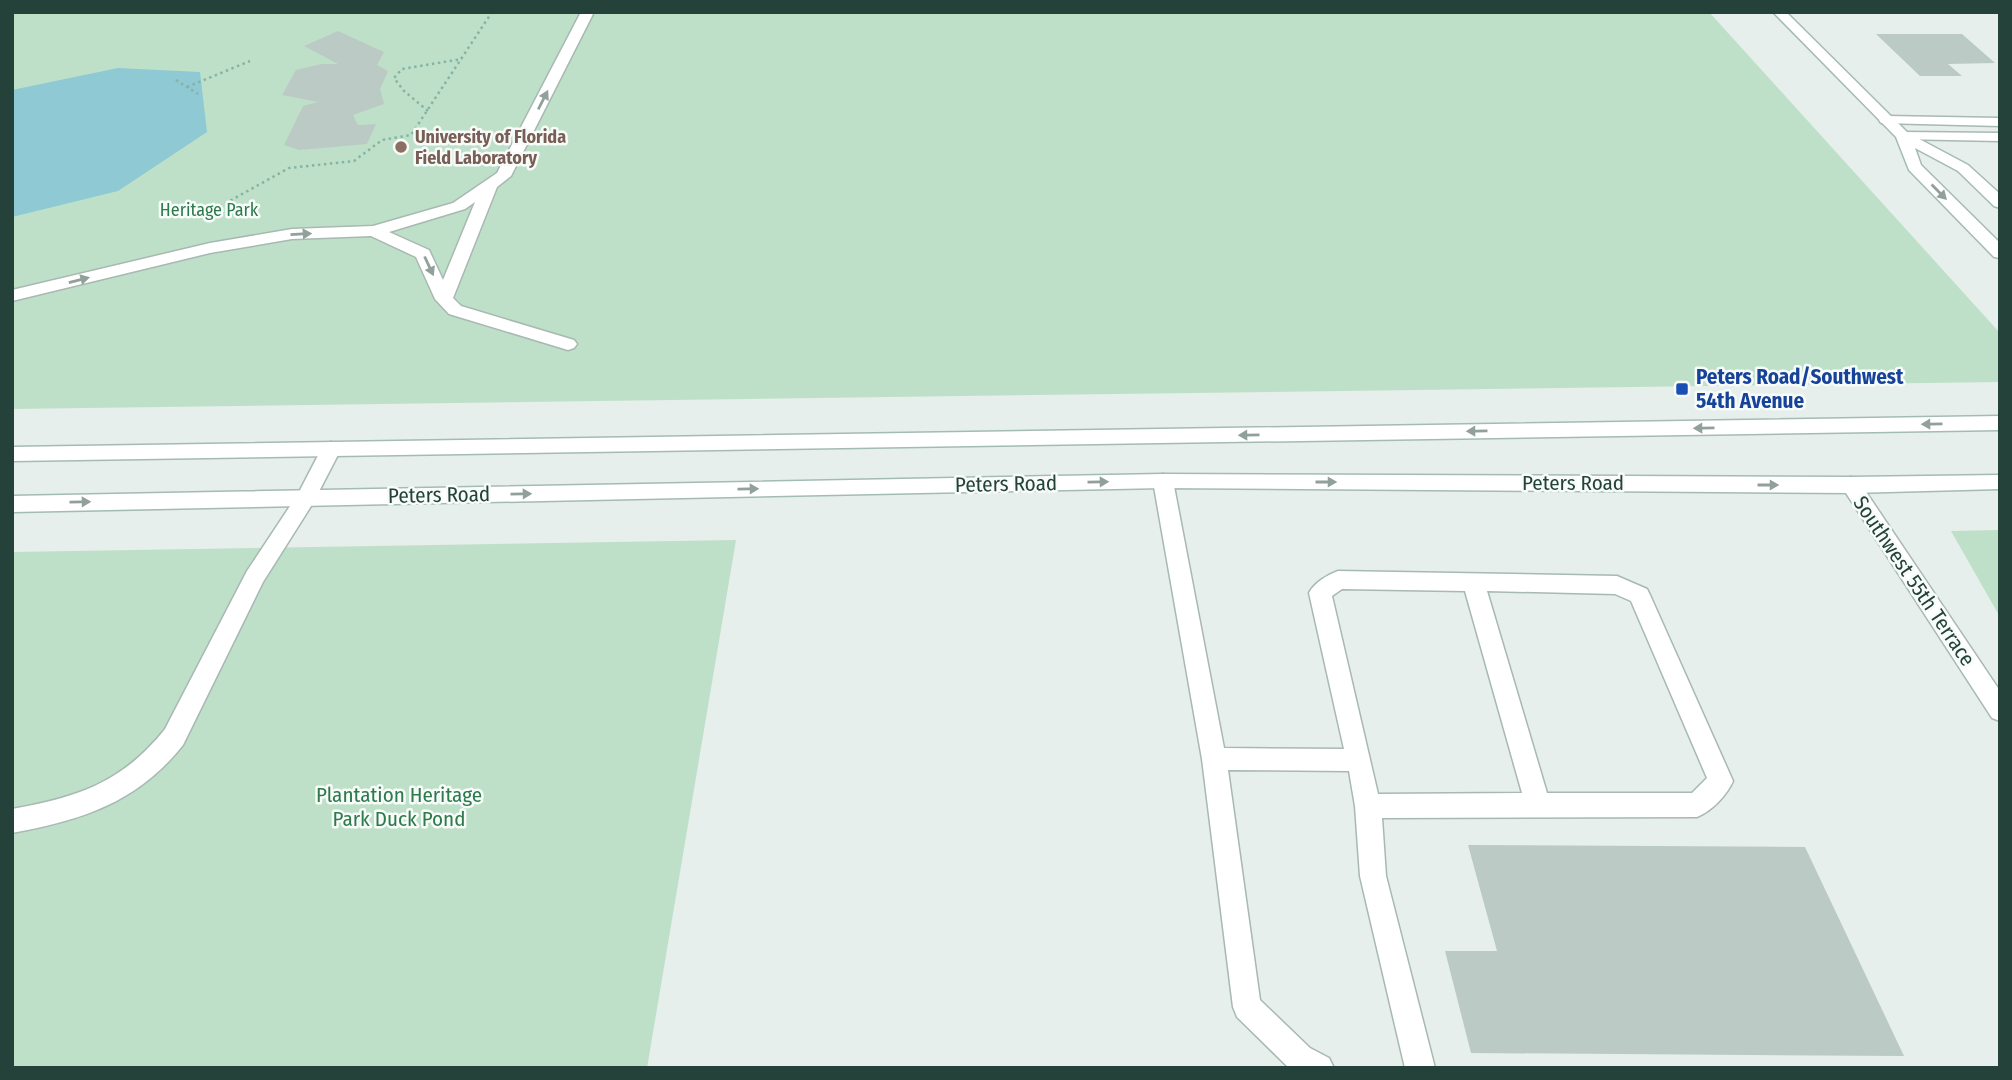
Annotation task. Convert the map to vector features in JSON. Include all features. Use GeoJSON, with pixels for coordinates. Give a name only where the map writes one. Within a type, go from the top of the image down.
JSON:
{"type":"FeatureCollection","features":[{"type":"Feature","properties":{"kind":"main road"},"geometry":{"type":"LineString","coordinates":[[12,296],[210,248],[292,234],[374,231],[459,206],[503,176],[588,12]]}},
{"type":"Feature","properties":{"kind":"main road"},"geometry":{"type":"LineString","coordinates":[[1779,12],[1903,136],[1963,167],[2000,203]]}},
{"type":"Feature","properties":{"kind":"main road"},"geometry":{"type":"LineString","coordinates":[[1886,120],[2000,122]]}},
{"type":"Feature","properties":{"kind":"main road"},"geometry":{"type":"LineString","coordinates":[[1903,136],[2000,137]]}},
{"type":"Feature","properties":{"kind":"main road"},"geometry":{"type":"LineString","coordinates":[[1903,136],[1914,167],[2000,253]]}},
{"type":"Feature","properties":{"kind":"main road"},"geometry":{"type":"LineString","coordinates":[[444,299],[489,187]]}},
{"type":"Feature","properties":{"kind":"main road"},"geometry":{"type":"LineString","coordinates":[[374,231],[423,254],[444,299],[455,310],[568,344]]}},
{"type":"Feature","properties":{"kind":"main road"},"geometry":{"type":"LineString","coordinates":[[12,454],[2000,423]]}},
{"type":"Feature","properties":{"kind":"main road"},"geometry":{"type":"LineString","coordinates":[[12,821],[57,813],[95,800],[135,779],[159,759],[174,737],[255,577],[306,498],[331,449]]}},
{"type":"Feature","properties":{"kind":"main road"},"geometry":{"type":"LineString","coordinates":[[1163,481],[1214,759],[1247,1007],[1300,1058],[1319,1068]]}},
{"type":"Feature","properties":{"kind":"main road","name":"Peters Road"},"geometry":{"type":"LineString","coordinates":[[12,504],[1163,481],[1851,485],[2000,482]]}},
{"type":"Feature","properties":{"kind":"main road","name":"Southwest 55th Terrace"},"geometry":{"type":"LineString","coordinates":[[1851,485],[2000,711]]}},
{"type":"Feature","properties":{"kind":"main road"},"geometry":{"type":"LineString","coordinates":[[1368,806],[1697,804],[1721,781],[1639,595],[1616,585],[1338,580],[1320,593],[1368,806],[1373,876],[1420,1068]]}},
{"type":"Feature","properties":{"kind":"main road"},"geometry":{"type":"LineString","coordinates":[[1473,582],[1538,805]]}},
{"type":"Feature","properties":{"kind":"main road"},"geometry":{"type":"LineString","coordinates":[[1214,759],[1359,760]]}},
{"type":"Feature","properties":{"kind":"path"},"geometry":{"type":"LineString","coordinates":[[194,221],[289,168],[354,161],[382,140],[411,135],[492,12]]}},
{"type":"Feature","properties":{"kind":"path"},"geometry":{"type":"LineString","coordinates":[[428,111],[404,91],[394,78],[402,69],[462,59]]}},
{"type":"Feature","properties":{"kind":"path"},"geometry":{"type":"LineString","coordinates":[[187,87],[250,61]]}},
{"type":"Feature","properties":{"kind":"path"},"geometry":{"type":"LineString","coordinates":[[176,80],[198,94]]}},
{"type":"Feature","properties":{"kind":"green space","name":"Heritage Park"},"geometry":{"type":"Polygon","coordinates":[[[12,12],[1709,12],[2000,333],[2000,382],[12,409],[12,12]]]}},
{"type":"Feature","properties":{"kind":"green space"},"geometry":{"type":"Polygon","coordinates":[[[2000,530],[2000,617],[1951,531],[2000,530]]]}},
{"type":"Feature","properties":{"kind":"green space","name":"Plantation Heritage Park Duck Pond"},"geometry":{"type":"Polygon","coordinates":[[[736,540],[647,1068],[12,1068],[12,552],[736,540]]]}},
{"type":"Feature","properties":{"kind":"water"},"geometry":{"type":"Polygon","coordinates":[[[118,68],[200,72],[207,132],[118,191],[12,217],[12,90],[118,68]]]}},
{"type":"Feature","properties":{"kind":"building"},"geometry":{"type":"Polygon","coordinates":[[[338,31],[384,52],[377,65],[388,71],[380,89],[384,104],[353,115],[358,125],[376,124],[367,144],[299,150],[284,145],[303,106],[318,102],[282,95],[296,70],[321,64],[338,64],[304,46],[338,31]]]}},
{"type":"Feature","properties":{"kind":"building"},"geometry":{"type":"Polygon","coordinates":[[[1876,34],[1962,34],[1995,63],[1948,64],[1962,76],[1920,76],[1876,34]]]}},
{"type":"Feature","properties":{"kind":"building"},"geometry":{"type":"Polygon","coordinates":[[[1468,845],[1805,847],[1904,1056],[1471,1053],[1445,951],[1497,951],[1468,845]]]}},
{"type":"Feature","properties":{"kind":"place","name":"University of Florida Field Laboratory"},"geometry":{"type":"Point","coordinates":[401,147]}},
{"type":"Feature","properties":{"kind":"place","name":"Peters Road/Southwest 54th Avenue"},"geometry":{"type":"Point","coordinates":[1682,389]}}]}
